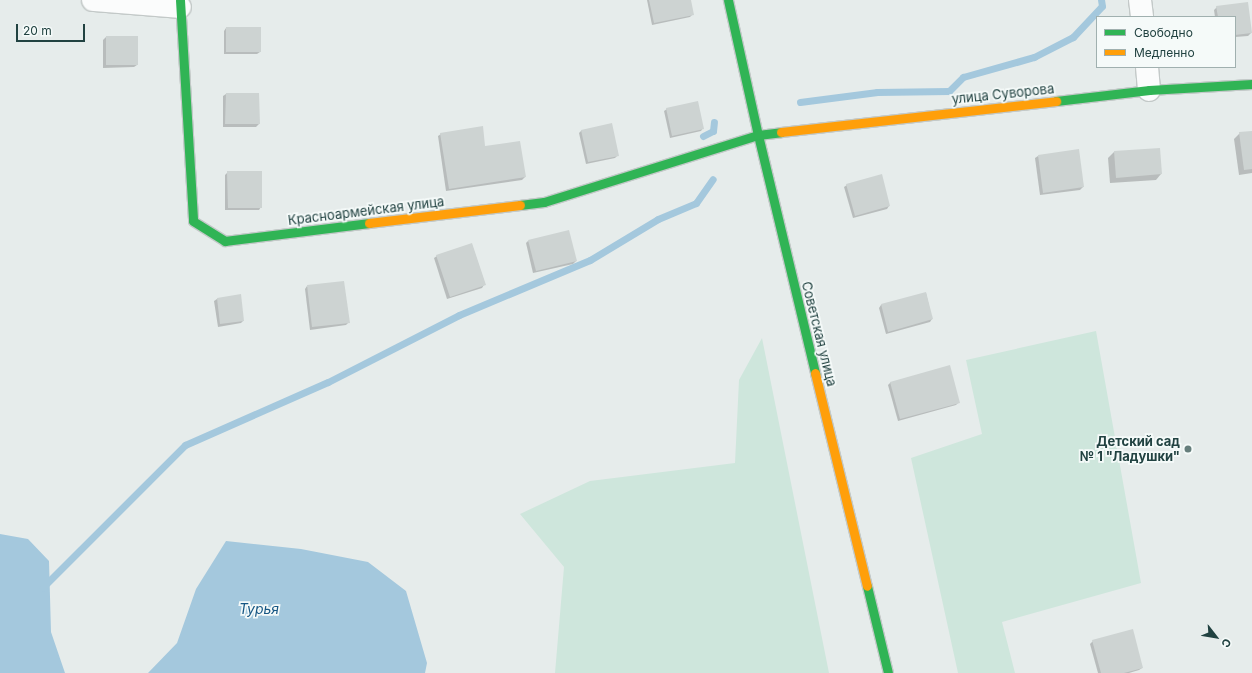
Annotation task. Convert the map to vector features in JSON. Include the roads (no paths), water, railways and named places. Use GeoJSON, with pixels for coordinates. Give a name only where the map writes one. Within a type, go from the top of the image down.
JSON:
{"type":"FeatureCollection","features":[{"type":"Feature","properties":{"kind":"main road","name":"Советская улица"},"geometry":{"type":"LineString","coordinates":[[728,0],[758,135],[888,673]]}},
{"type":"Feature","properties":{"kind":"main road","name":"Красноармейская улица"},"geometry":{"type":"LineString","coordinates":[[180,3],[193,221],[225,241],[544,202],[758,135]]}},
{"type":"Feature","properties":{"kind":"main road","name":"улица Суворова"},"geometry":{"type":"LineString","coordinates":[[758,135],[1149,90],[1252,84]]}},
{"type":"Feature","properties":{"kind":"street"},"geometry":{"type":"LineString","coordinates":[[93,0],[180,3]]}},
{"type":"Feature","properties":{"kind":"street"},"geometry":{"type":"LineString","coordinates":[[1140,0],[1142,16]]}},
{"type":"Feature","properties":{"kind":"street"},"geometry":{"type":"LineString","coordinates":[[1147,68],[1149,90]]}},
{"type":"Feature","properties":{"kind":"water"},"geometry":{"type":"Polygon","coordinates":[[[0,534],[28,539],[49,561],[51,632],[65,673],[0,673],[0,534]]]}},
{"type":"Feature","properties":{"kind":"water","name":"Турья"},"geometry":{"type":"Polygon","coordinates":[[[226,541],[301,549],[368,562],[406,591],[427,663],[425,673],[148,673],[177,643],[196,589],[226,541]]]}},
{"type":"Feature","properties":{"kind":"waterway"},"geometry":{"type":"LineString","coordinates":[[800,102],[877,92],[949,91],[963,77],[1034,57],[1073,37],[1102,6],[1101,0]]}},
{"type":"Feature","properties":{"kind":"waterway"},"geometry":{"type":"LineString","coordinates":[[703,136],[713,131],[714,122]]}},
{"type":"Feature","properties":{"kind":"waterway"},"geometry":{"type":"LineString","coordinates":[[43,587],[185,445],[328,382],[459,315],[590,260],[658,219],[696,203],[713,179]]}},
{"type":"Feature","properties":{"kind":"place","name":"Детский сад № 1 \"Ладушки\""},"geometry":{"type":"Point","coordinates":[1188,449]}}]}
